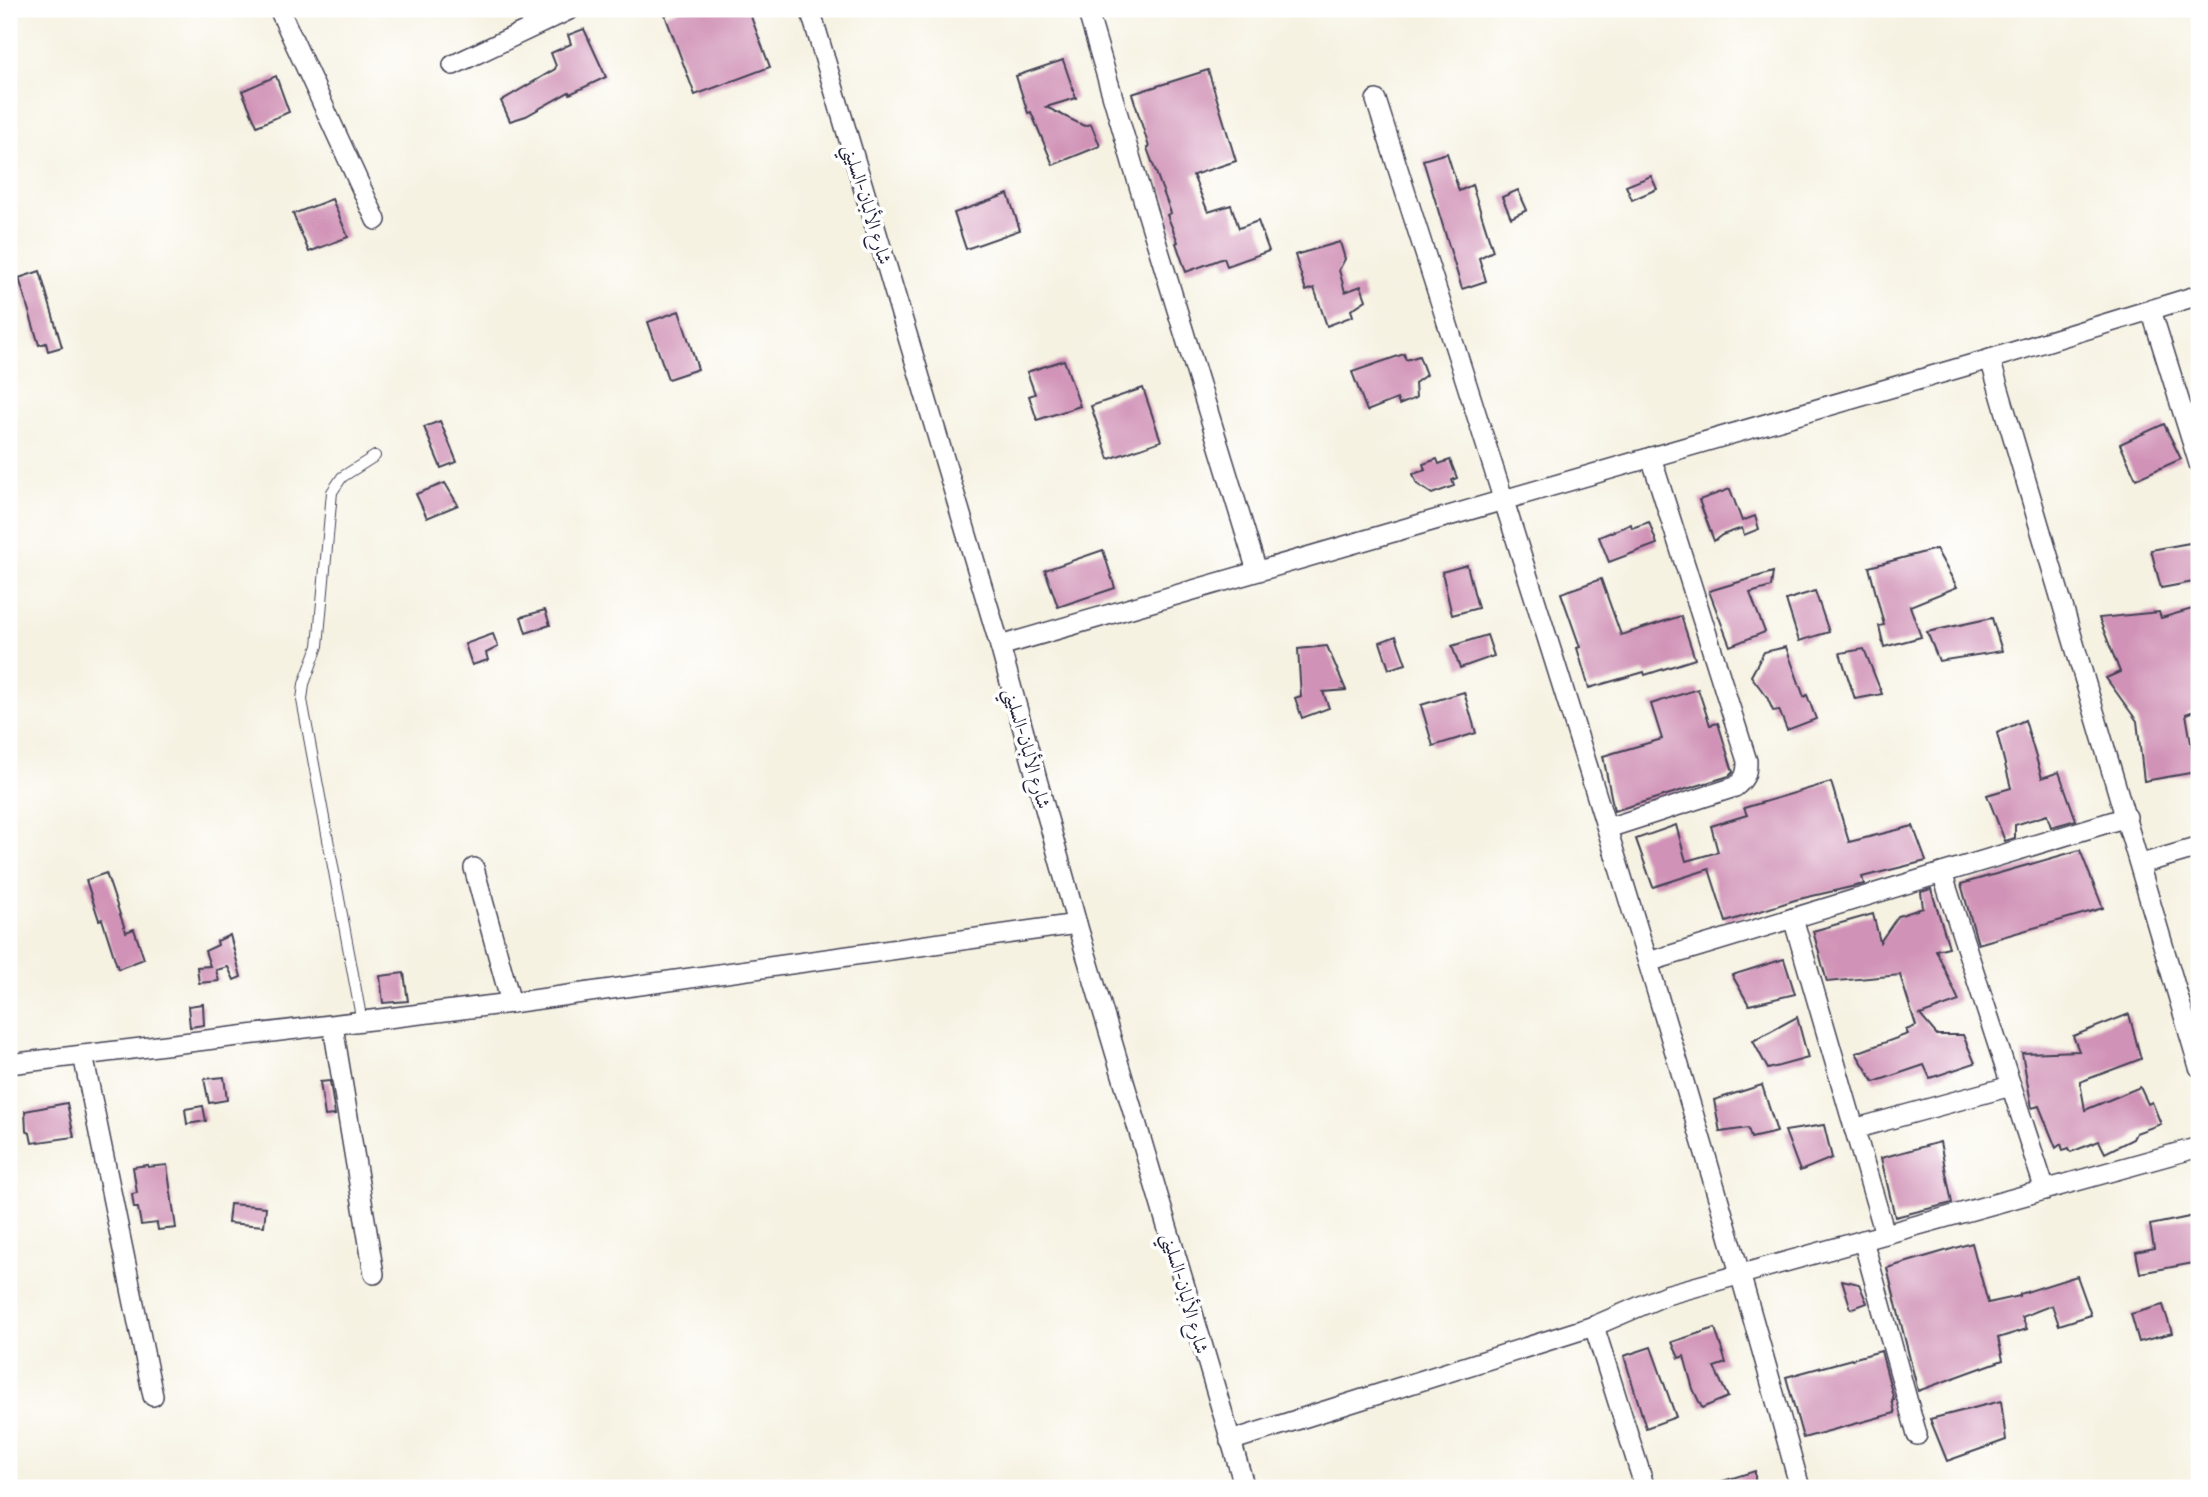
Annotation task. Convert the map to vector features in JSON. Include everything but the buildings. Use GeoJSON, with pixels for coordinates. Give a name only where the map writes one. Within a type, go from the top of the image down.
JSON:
{"type":"FeatureCollection","features":[{"type":"Feature","properties":{"kind":"street"},"geometry":{"type":"LineString","coordinates":[[279,9],[376,220]]}},
{"type":"Feature","properties":{"kind":"street"},"geometry":{"type":"LineString","coordinates":[[453,65],[571,9]]}},
{"type":"Feature","properties":{"kind":"street","name":"شارع الألبان-السليني"},"geometry":{"type":"LineString","coordinates":[[810,9],[1000,646],[1077,924],[1245,1488]]}},
{"type":"Feature","properties":{"kind":"street"},"geometry":{"type":"LineString","coordinates":[[1087,9],[1257,571]]}},
{"type":"Feature","properties":{"kind":"street"},"geometry":{"type":"LineString","coordinates":[[1376,100],[1608,828],[1742,1274],[1800,1488]]}},
{"type":"Feature","properties":{"kind":"street"},"geometry":{"type":"LineString","coordinates":[[1000,646],[1990,359],[2199,295]]}},
{"type":"Feature","properties":{"kind":"street"},"geometry":{"type":"LineString","coordinates":[[2151,310],[2199,464]]}},
{"type":"Feature","properties":{"kind":"street"},"geometry":{"type":"LineString","coordinates":[[1990,359],[2199,1067]]}},
{"type":"Feature","properties":{"kind":"street"},"geometry":{"type":"LineString","coordinates":[[1608,828],[1735,787],[1744,780],[1747,773],[1747,761],[1651,457]]}},
{"type":"Feature","properties":{"kind":"street"},"geometry":{"type":"LineString","coordinates":[[1648,962],[2127,817]]}},
{"type":"Feature","properties":{"kind":"street"},"geometry":{"type":"LineString","coordinates":[[2141,864],[2199,847]]}},
{"type":"Feature","properties":{"kind":"street"},"geometry":{"type":"LineString","coordinates":[[474,868],[511,1003]]}},
{"type":"Feature","properties":{"kind":"street"},"geometry":{"type":"LineString","coordinates":[[1942,873],[2045,1190]]}},
{"type":"Feature","properties":{"kind":"street"},"geometry":{"type":"LineString","coordinates":[[1793,918],[1885,1234]]}},
{"type":"Feature","properties":{"kind":"street"},"geometry":{"type":"LineString","coordinates":[[9,1064],[511,1003],[1077,924]]}},
{"type":"Feature","properties":{"kind":"street"},"geometry":{"type":"LineString","coordinates":[[333,1026],[374,1274]]}},
{"type":"Feature","properties":{"kind":"street"},"geometry":{"type":"LineString","coordinates":[[83,1055],[153,1396]]}},
{"type":"Feature","properties":{"kind":"street"},"geometry":{"type":"LineString","coordinates":[[1854,1129],[2011,1086]]}},
{"type":"Feature","properties":{"kind":"street"},"geometry":{"type":"LineString","coordinates":[[1230,1441],[1594,1326],[1666,1295],[2199,1147]]}},
{"type":"Feature","properties":{"kind":"street"},"geometry":{"type":"LineString","coordinates":[[1863,1240],[1917,1435]]}},
{"type":"Feature","properties":{"kind":"street"},"geometry":{"type":"LineString","coordinates":[[1594,1326],[1645,1488]]}},
{"type":"Feature","properties":{"kind":"lane"},"geometry":{"type":"LineString","coordinates":[[362,1022],[302,700],[304,684],[318,646],[332,492],[342,477],[374,456]]}}]}
